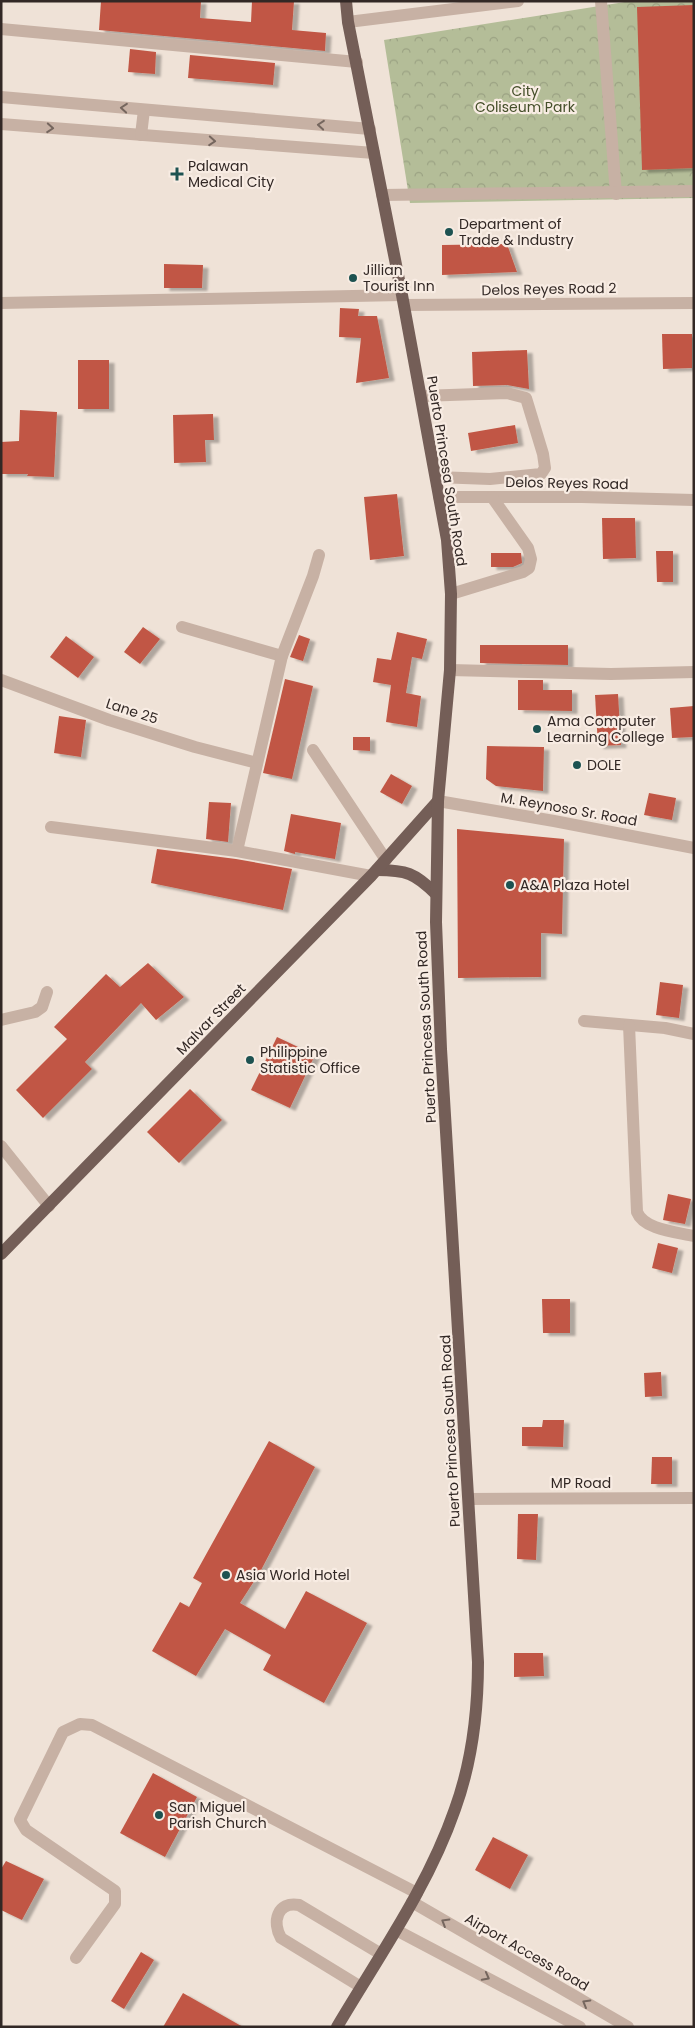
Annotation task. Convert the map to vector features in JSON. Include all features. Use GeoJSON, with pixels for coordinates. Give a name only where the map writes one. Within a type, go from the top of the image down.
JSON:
{"type":"FeatureCollection","features":[{"type":"Feature","properties":{"kind":"main road","name":"Puerto Princesa South Road"},"geometry":{"type":"LineString","coordinates":[[337,2027],[414,1897],[444,1838],[456,1808],[470,1752],[476,1718],[478,1662],[441,1049],[436,894],[438,801],[450,670],[451,594],[447,540],[403,300],[348,22],[346,1]]}},
{"type":"Feature","properties":{"kind":"main road","name":"Malvar Street"},"geometry":{"type":"LineString","coordinates":[[1,1254],[374,873],[438,801]]}},
{"type":"Feature","properties":{"kind":"main road"},"geometry":{"type":"LineString","coordinates":[[374,873],[402,871],[408,873],[424,883],[436,894]]}},
{"type":"Feature","properties":{"kind":"street"},"geometry":{"type":"LineString","coordinates":[[348,22],[518,1]]}},
{"type":"Feature","properties":{"kind":"street"},"geometry":{"type":"LineString","coordinates":[[601,1],[616,194]]}},
{"type":"Feature","properties":{"kind":"street"},"geometry":{"type":"LineString","coordinates":[[1,29],[357,62]]}},
{"type":"Feature","properties":{"kind":"street"},"geometry":{"type":"LineString","coordinates":[[1,97],[370,129]]}},
{"type":"Feature","properties":{"kind":"street"},"geometry":{"type":"LineString","coordinates":[[142,135],[144,110]]}},
{"type":"Feature","properties":{"kind":"street"},"geometry":{"type":"LineString","coordinates":[[1,124],[374,153]]}},
{"type":"Feature","properties":{"kind":"street"},"geometry":{"type":"LineString","coordinates":[[382,195],[616,194],[694,191]]}},
{"type":"Feature","properties":{"kind":"street","name":"Delos Reyes Road 2"},"geometry":{"type":"LineString","coordinates":[[1,303],[403,300],[694,302]]}},
{"type":"Feature","properties":{"kind":"street"},"geometry":{"type":"LineString","coordinates":[[421,396],[507,393],[526,398],[543,454],[545,468],[540,474],[490,479],[436,477]]}},
{"type":"Feature","properties":{"kind":"street"},"geometry":{"type":"LineString","coordinates":[[540,474],[545,497]]}},
{"type":"Feature","properties":{"kind":"street","name":"Delos Reyes Road"},"geometry":{"type":"LineString","coordinates":[[439,497],[694,500]]}},
{"type":"Feature","properties":{"kind":"street"},"geometry":{"type":"LineString","coordinates":[[451,594],[523,572],[529,568],[532,559],[528,548],[492,497]]}},
{"type":"Feature","properties":{"kind":"street"},"geometry":{"type":"LineString","coordinates":[[237,851],[282,656],[313,576],[319,555]]}},
{"type":"Feature","properties":{"kind":"street"},"geometry":{"type":"LineString","coordinates":[[182,627],[282,656]]}},
{"type":"Feature","properties":{"kind":"street"},"geometry":{"type":"LineString","coordinates":[[450,670],[611,674],[694,672]]}},
{"type":"Feature","properties":{"kind":"street","name":"Lane 25"},"geometry":{"type":"LineString","coordinates":[[1,680],[109,720],[195,747],[257,763]]}},
{"type":"Feature","properties":{"kind":"street"},"geometry":{"type":"LineString","coordinates":[[313,750],[386,860]]}},
{"type":"Feature","properties":{"kind":"street","name":"M. Reynoso Sr. Road"},"geometry":{"type":"LineString","coordinates":[[438,801],[563,822],[694,848]]}},
{"type":"Feature","properties":{"kind":"street"},"geometry":{"type":"LineString","coordinates":[[51,827],[237,851],[374,873]]}},
{"type":"Feature","properties":{"kind":"street"},"geometry":{"type":"LineString","coordinates":[[1,1020],[35,1012],[42,1006],[47,992]]}},
{"type":"Feature","properties":{"kind":"street"},"geometry":{"type":"LineString","coordinates":[[584,1021],[665,1028],[694,1034]]}},
{"type":"Feature","properties":{"kind":"street"},"geometry":{"type":"LineString","coordinates":[[629,1025],[637,1212],[642,1221],[652,1226],[694,1236]]}},
{"type":"Feature","properties":{"kind":"street"},"geometry":{"type":"LineString","coordinates":[[1,1146],[49,1206]]}},
{"type":"Feature","properties":{"kind":"street","name":"MP Road"},"geometry":{"type":"LineString","coordinates":[[469,1499],[694,1498]]}},
{"type":"Feature","properties":{"kind":"street","name":"Airport Access Road"},"geometry":{"type":"LineString","coordinates":[[76,1958],[116,1904],[115,1891],[26,1830],[20,1820],[63,1732],[80,1724],[92,1725],[414,1897],[628,2027]]}},
{"type":"Feature","properties":{"kind":"street"},"geometry":{"type":"LineString","coordinates":[[361,1987],[281,1938],[276,1929],[276,1919],[279,1911],[284,1906],[299,1905],[381,1954]]}},
{"type":"Feature","properties":{"kind":"street"},"geometry":{"type":"LineString","coordinates":[[396,1930],[580,2027]]}},
{"type":"Feature","properties":{"kind":"green space","name":"City Coliseum Park"},"geometry":{"type":"Polygon","coordinates":[[[631,1],[694,1],[694,198],[410,203],[384,40],[631,1]]]}},
{"type":"Feature","properties":{"kind":"building"},"geometry":{"type":"Polygon","coordinates":[[[101,1],[201,1],[200,18],[251,22],[252,1],[294,1],[292,30],[326,33],[325,51],[99,30],[101,1]]]}},
{"type":"Feature","properties":{"kind":"building"},"geometry":{"type":"Polygon","coordinates":[[[694,5],[694,168],[642,170],[637,7],[694,5]]]}},
{"type":"Feature","properties":{"kind":"building"},"geometry":{"type":"Polygon","coordinates":[[[130,49],[156,52],[155,74],[128,72],[130,49]]]}},
{"type":"Feature","properties":{"kind":"building"},"geometry":{"type":"Polygon","coordinates":[[[190,55],[275,63],[273,85],[188,78],[190,55]]]}},
{"type":"Feature","properties":{"kind":"building"},"geometry":{"type":"Polygon","coordinates":[[[507,244],[517,272],[442,275],[442,245],[507,244]]]}},
{"type":"Feature","properties":{"kind":"building"},"geometry":{"type":"Polygon","coordinates":[[[164,264],[203,265],[202,288],[164,288],[164,264]]]}},
{"type":"Feature","properties":{"kind":"building"},"geometry":{"type":"Polygon","coordinates":[[[340,308],[359,309],[358,316],[377,316],[389,378],[356,383],[361,338],[339,337],[340,308]]]}},
{"type":"Feature","properties":{"kind":"building"},"geometry":{"type":"Polygon","coordinates":[[[662,334],[692,334],[692,368],[663,369],[662,334]]]}},
{"type":"Feature","properties":{"kind":"building"},"geometry":{"type":"Polygon","coordinates":[[[527,350],[529,389],[507,385],[473,386],[472,352],[527,350]]]}},
{"type":"Feature","properties":{"kind":"building"},"geometry":{"type":"Polygon","coordinates":[[[78,360],[109,360],[109,409],[78,409],[78,360]]]}},
{"type":"Feature","properties":{"kind":"building"},"geometry":{"type":"Polygon","coordinates":[[[20,410],[57,412],[54,477],[27,476],[28,474],[1,474],[1,442],[19,441],[20,410]]]}},
{"type":"Feature","properties":{"kind":"building"},"geometry":{"type":"Polygon","coordinates":[[[213,414],[214,440],[205,440],[206,462],[174,463],[173,415],[213,414]]]}},
{"type":"Feature","properties":{"kind":"building"},"geometry":{"type":"Polygon","coordinates":[[[515,425],[518,443],[471,451],[468,433],[515,425]]]}},
{"type":"Feature","properties":{"kind":"building"},"geometry":{"type":"Polygon","coordinates":[[[397,494],[404,556],[370,560],[364,497],[397,494]]]}},
{"type":"Feature","properties":{"kind":"building"},"geometry":{"type":"Polygon","coordinates":[[[602,518],[635,518],[636,558],[603,559],[602,518]]]}},
{"type":"Feature","properties":{"kind":"building"},"geometry":{"type":"Polygon","coordinates":[[[656,551],[673,551],[673,582],[657,582],[656,551]]]}},
{"type":"Feature","properties":{"kind":"building"},"geometry":{"type":"Polygon","coordinates":[[[491,553],[521,553],[522,563],[513,567],[491,567],[491,553]]]}},
{"type":"Feature","properties":{"kind":"building"},"geometry":{"type":"Polygon","coordinates":[[[143,627],[160,639],[140,664],[124,652],[143,627]]]}},
{"type":"Feature","properties":{"kind":"building"},"geometry":{"type":"Polygon","coordinates":[[[397,632],[427,639],[422,659],[412,657],[406,693],[421,696],[417,727],[386,722],[391,685],[373,682],[377,658],[391,660],[397,632]]]}},
{"type":"Feature","properties":{"kind":"building"},"geometry":{"type":"Polygon","coordinates":[[[299,635],[310,639],[303,661],[290,657],[299,635]]]}},
{"type":"Feature","properties":{"kind":"building"},"geometry":{"type":"Polygon","coordinates":[[[66,636],[94,657],[78,678],[50,657],[66,636]]]}},
{"type":"Feature","properties":{"kind":"building"},"geometry":{"type":"Polygon","coordinates":[[[480,645],[568,645],[568,665],[480,663],[480,645]]]}},
{"type":"Feature","properties":{"kind":"building"},"geometry":{"type":"Polygon","coordinates":[[[285,679],[313,686],[292,779],[263,773],[285,679]]]}},
{"type":"Feature","properties":{"kind":"building"},"geometry":{"type":"Polygon","coordinates":[[[518,680],[543,680],[543,690],[572,690],[572,711],[518,710],[518,680]]]}},
{"type":"Feature","properties":{"kind":"building"},"geometry":{"type":"Polygon","coordinates":[[[618,694],[621,745],[598,746],[595,695],[618,694]]]}},
{"type":"Feature","properties":{"kind":"building"},"geometry":{"type":"Polygon","coordinates":[[[694,706],[694,737],[672,738],[670,708],[694,706]]]}},
{"type":"Feature","properties":{"kind":"building"},"geometry":{"type":"Polygon","coordinates":[[[59,716],[86,720],[81,757],[54,753],[59,716]]]}},
{"type":"Feature","properties":{"kind":"building"},"geometry":{"type":"Polygon","coordinates":[[[353,737],[370,737],[370,751],[353,750],[353,737]]]}},
{"type":"Feature","properties":{"kind":"building"},"geometry":{"type":"Polygon","coordinates":[[[487,746],[544,747],[543,791],[496,786],[486,779],[487,746]]]}},
{"type":"Feature","properties":{"kind":"building"},"geometry":{"type":"Polygon","coordinates":[[[391,774],[412,786],[402,804],[380,792],[391,774]]]}},
{"type":"Feature","properties":{"kind":"building"},"geometry":{"type":"Polygon","coordinates":[[[649,793],[676,798],[672,820],[644,815],[649,793]]]}},
{"type":"Feature","properties":{"kind":"building"},"geometry":{"type":"Polygon","coordinates":[[[209,802],[231,803],[228,842],[206,839],[209,802]]]}},
{"type":"Feature","properties":{"kind":"building"},"geometry":{"type":"Polygon","coordinates":[[[291,814],[341,823],[335,859],[284,851],[291,814]]]}},
{"type":"Feature","properties":{"kind":"building","name":"A&A Plaza Hotel"},"geometry":{"type":"Polygon","coordinates":[[[457,829],[564,839],[562,934],[541,933],[541,977],[458,978],[457,829]]]}},
{"type":"Feature","properties":{"kind":"building"},"geometry":{"type":"Polygon","coordinates":[[[157,849],[236,859],[292,869],[283,910],[151,883],[157,849]]]}},
{"type":"Feature","properties":{"kind":"building"},"geometry":{"type":"Polygon","coordinates":[[[148,963],[184,997],[156,1020],[141,1003],[85,1062],[92,1069],[43,1118],[16,1090],[67,1039],[54,1027],[106,974],[120,987],[148,963]]]}},
{"type":"Feature","properties":{"kind":"building"},"geometry":{"type":"Polygon","coordinates":[[[660,982],[683,985],[679,1018],[656,1015],[660,982]]]}},
{"type":"Feature","properties":{"kind":"building"},"geometry":{"type":"Polygon","coordinates":[[[277,1037],[315,1055],[290,1108],[251,1090],[277,1037]]]}},
{"type":"Feature","properties":{"kind":"building"},"geometry":{"type":"Polygon","coordinates":[[[190,1089],[222,1120],[179,1163],[147,1132],[190,1089]]]}},
{"type":"Feature","properties":{"kind":"building"},"geometry":{"type":"Polygon","coordinates":[[[668,1194],[691,1199],[685,1224],[663,1220],[668,1194]]]}},
{"type":"Feature","properties":{"kind":"building"},"geometry":{"type":"Polygon","coordinates":[[[658,1243],[678,1248],[672,1273],[652,1268],[658,1243]]]}},
{"type":"Feature","properties":{"kind":"building"},"geometry":{"type":"Polygon","coordinates":[[[542,1299],[570,1299],[570,1333],[543,1333],[542,1299]]]}},
{"type":"Feature","properties":{"kind":"building"},"geometry":{"type":"Polygon","coordinates":[[[661,1372],[662,1396],[645,1397],[644,1373],[661,1372]]]}},
{"type":"Feature","properties":{"kind":"building"},"geometry":{"type":"Polygon","coordinates":[[[543,1420],[564,1420],[563,1447],[522,1446],[522,1427],[542,1427],[543,1420]]]}},
{"type":"Feature","properties":{"kind":"building","name":"Asia World Hotel"},"geometry":{"type":"Polygon","coordinates":[[[269,1441],[315,1467],[260,1572],[240,1603],[285,1629],[306,1591],[367,1623],[324,1703],[263,1670],[271,1655],[225,1629],[196,1676],[152,1651],[180,1602],[189,1607],[202,1583],[193,1578],[269,1441]]]}},
{"type":"Feature","properties":{"kind":"building"},"geometry":{"type":"Polygon","coordinates":[[[652,1457],[672,1457],[672,1484],[651,1484],[652,1457]]]}},
{"type":"Feature","properties":{"kind":"building"},"geometry":{"type":"Polygon","coordinates":[[[518,1514],[538,1514],[536,1560],[517,1559],[518,1514]]]}},
{"type":"Feature","properties":{"kind":"building"},"geometry":{"type":"Polygon","coordinates":[[[514,1653],[543,1653],[544,1676],[514,1677],[514,1653]]]}},
{"type":"Feature","properties":{"kind":"building","name":"San Miguel Parish Church"},"geometry":{"type":"Polygon","coordinates":[[[153,1773],[197,1797],[165,1857],[120,1833],[153,1773]]]}},
{"type":"Feature","properties":{"kind":"building"},"geometry":{"type":"Polygon","coordinates":[[[493,1837],[528,1855],[510,1889],[475,1870],[493,1837]]]}},
{"type":"Feature","properties":{"kind":"building"},"geometry":{"type":"Polygon","coordinates":[[[6,1861],[44,1879],[22,1920],[1,1910],[1,1869],[6,1861]]]}},
{"type":"Feature","properties":{"kind":"building"},"geometry":{"type":"Polygon","coordinates":[[[141,1952],[154,1960],[124,2009],[111,2001],[141,1952]]]}},
{"type":"Feature","properties":{"kind":"building"},"geometry":{"type":"Polygon","coordinates":[[[183,1993],[243,2027],[163,2027],[183,1993]]]}},
{"type":"Feature","properties":{"kind":"place","name":"Palawan Medical City"},"geometry":{"type":"Point","coordinates":[177,174]}},
{"type":"Feature","properties":{"kind":"place","name":"Department of Trade & Industry"},"geometry":{"type":"Point","coordinates":[449,232]}},
{"type":"Feature","properties":{"kind":"place","name":"Jillian Tourist Inn"},"geometry":{"type":"Point","coordinates":[353,278]}},
{"type":"Feature","properties":{"kind":"place","name":"Ama Computer Learning College"},"geometry":{"type":"Point","coordinates":[537,729]}},
{"type":"Feature","properties":{"kind":"place","name":"DOLE"},"geometry":{"type":"Point","coordinates":[577,765]}},
{"type":"Feature","properties":{"kind":"place","name":"A&A Plaza Hotel"},"geometry":{"type":"Point","coordinates":[510,885]}},
{"type":"Feature","properties":{"kind":"place","name":"Philippine Statistic Office"},"geometry":{"type":"Point","coordinates":[250,1060]}},
{"type":"Feature","properties":{"kind":"place","name":"Asia World Hotel"},"geometry":{"type":"Point","coordinates":[226,1575]}},
{"type":"Feature","properties":{"kind":"place","name":"San Miguel Parish Church"},"geometry":{"type":"Point","coordinates":[159,1815]}}]}
